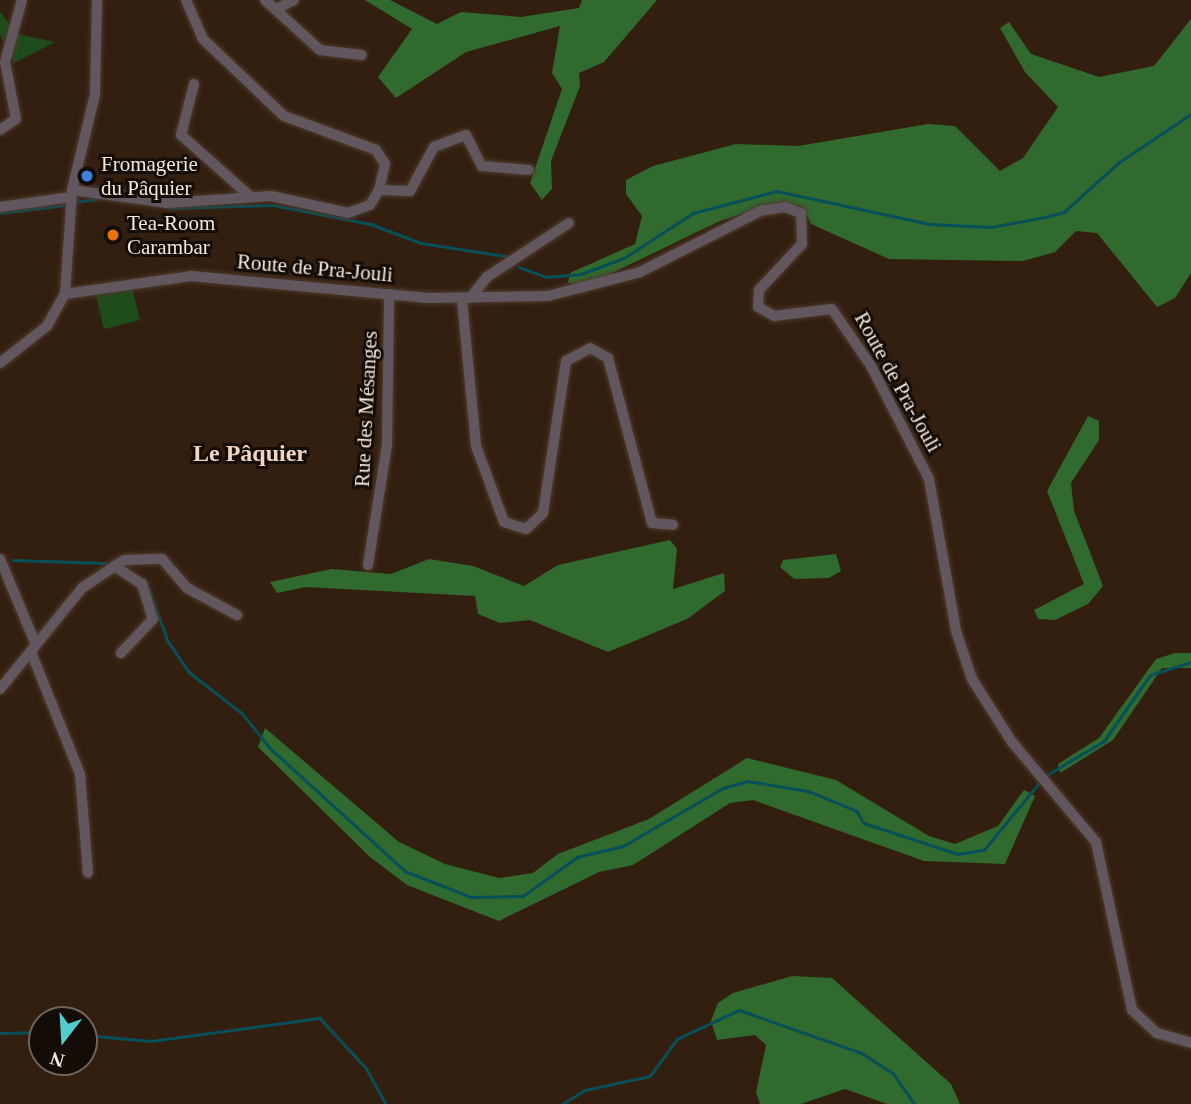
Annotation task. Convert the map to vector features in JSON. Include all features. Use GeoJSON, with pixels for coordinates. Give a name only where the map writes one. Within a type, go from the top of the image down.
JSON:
{"type":"FeatureCollection","features":[{"type":"Feature","properties":{"kind":"street"},"geometry":{"type":"LineString","coordinates":[[0,130],[17,111],[4,78],[5,62],[23,0]]}},
{"type":"Feature","properties":{"kind":"street"},"geometry":{"type":"LineString","coordinates":[[0,363],[47,326],[65,294],[72,194],[95,94],[97,0]]}},
{"type":"Feature","properties":{"kind":"street"},"geometry":{"type":"LineString","coordinates":[[0,207],[72,194],[168,203],[251,197],[348,213],[370,205],[379,190],[384,163],[376,150],[284,116],[203,39],[186,0]]}},
{"type":"Feature","properties":{"kind":"street"},"geometry":{"type":"LineString","coordinates":[[265,0],[320,50],[339,57],[362,55]]}},
{"type":"Feature","properties":{"kind":"street"},"geometry":{"type":"LineString","coordinates":[[276,9],[294,0]]}},
{"type":"Feature","properties":{"kind":"street"},"geometry":{"type":"LineString","coordinates":[[194,84],[181,135],[251,197]]}},
{"type":"Feature","properties":{"kind":"street"},"geometry":{"type":"LineString","coordinates":[[379,190],[410,191],[434,147],[466,135],[482,166],[529,170]]}},
{"type":"Feature","properties":{"kind":"street","name":"Route de Pra-Jouli"},"geometry":{"type":"LineString","coordinates":[[65,294],[191,276],[466,299],[557,294],[640,272],[760,211],[785,207],[801,213],[802,244],[759,290],[758,307],[774,316],[832,309],[890,398],[929,479],[956,631],[972,679],[1028,763],[1096,842],[1132,1010],[1157,1034],[1191,1043]]}},
{"type":"Feature","properties":{"kind":"street"},"geometry":{"type":"LineString","coordinates":[[569,223],[487,277],[466,299],[476,446],[504,522],[526,529],[543,513],[566,361],[590,348],[608,358],[652,523],[673,525]]}},
{"type":"Feature","properties":{"kind":"street","name":"Rue des Mésanges"},"geometry":{"type":"LineString","coordinates":[[368,565],[387,445],[389,294]]}},
{"type":"Feature","properties":{"kind":"street"},"geometry":{"type":"LineString","coordinates":[[0,689],[82,588],[114,566],[144,556],[162,559],[187,588],[237,615]]}},
{"type":"Feature","properties":{"kind":"street"},"geometry":{"type":"LineString","coordinates":[[1,563],[80,774],[89,873]]}},
{"type":"Feature","properties":{"kind":"street"},"geometry":{"type":"LineString","coordinates":[[114,566],[142,584],[153,619],[121,653]]}},
{"type":"Feature","properties":{"kind":"green space"},"geometry":{"type":"Polygon","coordinates":[[[365,0],[390,0],[437,24],[461,12],[521,17],[579,8],[582,0],[657,0],[604,62],[579,73],[580,86],[551,161],[552,189],[542,200],[530,183],[562,89],[552,73],[560,26],[466,52],[396,98],[378,77],[412,29],[365,0]]]}},
{"type":"Feature","properties":{"kind":"green space"},"geometry":{"type":"Polygon","coordinates":[[[0,12],[17,34],[55,42],[14,63],[0,35],[0,12]]]}},
{"type":"Feature","properties":{"kind":"green space"},"geometry":{"type":"Polygon","coordinates":[[[1191,19],[1191,273],[1175,298],[1157,307],[1097,233],[1076,231],[1055,252],[1023,261],[889,259],[811,224],[803,208],[777,203],[720,221],[585,286],[568,283],[570,273],[635,244],[642,216],[626,194],[626,180],[653,166],[736,144],[798,146],[928,124],[955,126],[1000,171],[1023,158],[1058,107],[1025,72],[1000,28],[1009,22],[1031,54],[1099,77],[1154,66],[1191,19]]]}},
{"type":"Feature","properties":{"kind":"green space"},"geometry":{"type":"Polygon","coordinates":[[[131,283],[140,320],[104,329],[95,292],[131,283]]]}},
{"type":"Feature","properties":{"kind":"green space"},"geometry":{"type":"Polygon","coordinates":[[[1088,416],[1099,421],[1099,440],[1071,483],[1074,511],[1103,586],[1088,604],[1055,620],[1038,619],[1034,610],[1084,584],[1047,491],[1088,416]]]}},
{"type":"Feature","properties":{"kind":"green space"},"geometry":{"type":"Polygon","coordinates":[[[670,540],[677,549],[673,589],[724,573],[725,591],[687,619],[608,652],[530,620],[500,623],[478,614],[475,596],[306,587],[277,593],[270,582],[332,569],[391,574],[429,559],[473,566],[524,586],[558,565],[670,540]]]}},
{"type":"Feature","properties":{"kind":"green space"},"geometry":{"type":"Polygon","coordinates":[[[836,554],[841,571],[829,578],[794,579],[780,567],[783,560],[836,554]]]}},
{"type":"Feature","properties":{"kind":"green space"},"geometry":{"type":"Polygon","coordinates":[[[1175,653],[1191,653],[1191,668],[1162,668],[1113,740],[1060,773],[1058,764],[1099,738],[1156,659],[1175,653]]]}},
{"type":"Feature","properties":{"kind":"green space"},"geometry":{"type":"Polygon","coordinates":[[[265,728],[399,842],[445,864],[499,878],[533,873],[558,854],[649,819],[747,758],[836,780],[929,836],[955,844],[998,826],[1024,790],[1035,796],[1005,864],[924,861],[753,800],[730,803],[633,865],[599,872],[499,921],[407,885],[370,857],[258,747],[265,728]]]}},
{"type":"Feature","properties":{"kind":"green space"},"geometry":{"type":"Polygon","coordinates":[[[792,976],[832,978],[951,1084],[960,1104],[887,1104],[845,1089],[801,1104],[760,1104],[756,1092],[766,1045],[755,1035],[717,1040],[711,1021],[718,1003],[733,993],[792,976]]]}},
{"type":"Feature","properties":{"kind":"waterway"},"geometry":{"type":"LineString","coordinates":[[519,267],[546,277],[581,274],[624,258],[693,213],[777,191],[930,224],[991,227],[1045,217],[1064,212],[1118,163],[1191,114]]}},
{"type":"Feature","properties":{"kind":"waterway"},"geometry":{"type":"LineString","coordinates":[[76,202],[100,198]]}},
{"type":"Feature","properties":{"kind":"waterway"},"geometry":{"type":"LineString","coordinates":[[0,213],[65,205]]}},
{"type":"Feature","properties":{"kind":"waterway"},"geometry":{"type":"LineString","coordinates":[[169,208],[273,205],[371,224],[421,243],[511,257]]}},
{"type":"Feature","properties":{"kind":"waterway"},"geometry":{"type":"LineString","coordinates":[[13,560],[106,563]]}},
{"type":"Feature","properties":{"kind":"waterway"},"geometry":{"type":"LineString","coordinates":[[145,579],[168,641],[189,672],[243,714],[270,748],[405,871],[471,897],[523,896],[577,857],[623,846],[723,788],[748,781],[808,791],[857,811],[864,823],[958,854],[984,850],[1038,784]]}},
{"type":"Feature","properties":{"kind":"waterway"},"geometry":{"type":"LineString","coordinates":[[1045,776],[1104,741],[1150,675],[1191,662]]}},
{"type":"Feature","properties":{"kind":"waterway"},"geometry":{"type":"LineString","coordinates":[[562,1104],[585,1090],[650,1076],[677,1039],[739,1010],[862,1053],[893,1073],[915,1104]]}},
{"type":"Feature","properties":{"kind":"waterway"},"geometry":{"type":"LineString","coordinates":[[98,1036],[151,1041],[320,1018],[366,1068],[386,1104]]}},
{"type":"Feature","properties":{"kind":"waterway"},"geometry":{"type":"LineString","coordinates":[[0,1033],[28,1032]]}},
{"type":"Feature","properties":{"kind":"place","name":"Fromagerie du Pâquier"},"geometry":{"type":"Point","coordinates":[87,176]}},
{"type":"Feature","properties":{"kind":"place","name":"Tea-Room Carambar"},"geometry":{"type":"Point","coordinates":[113,235]}},
{"type":"Feature","properties":{"kind":"district","name":"Le Pâquier"},"geometry":{"type":"Point","coordinates":[250,454]}}]}
